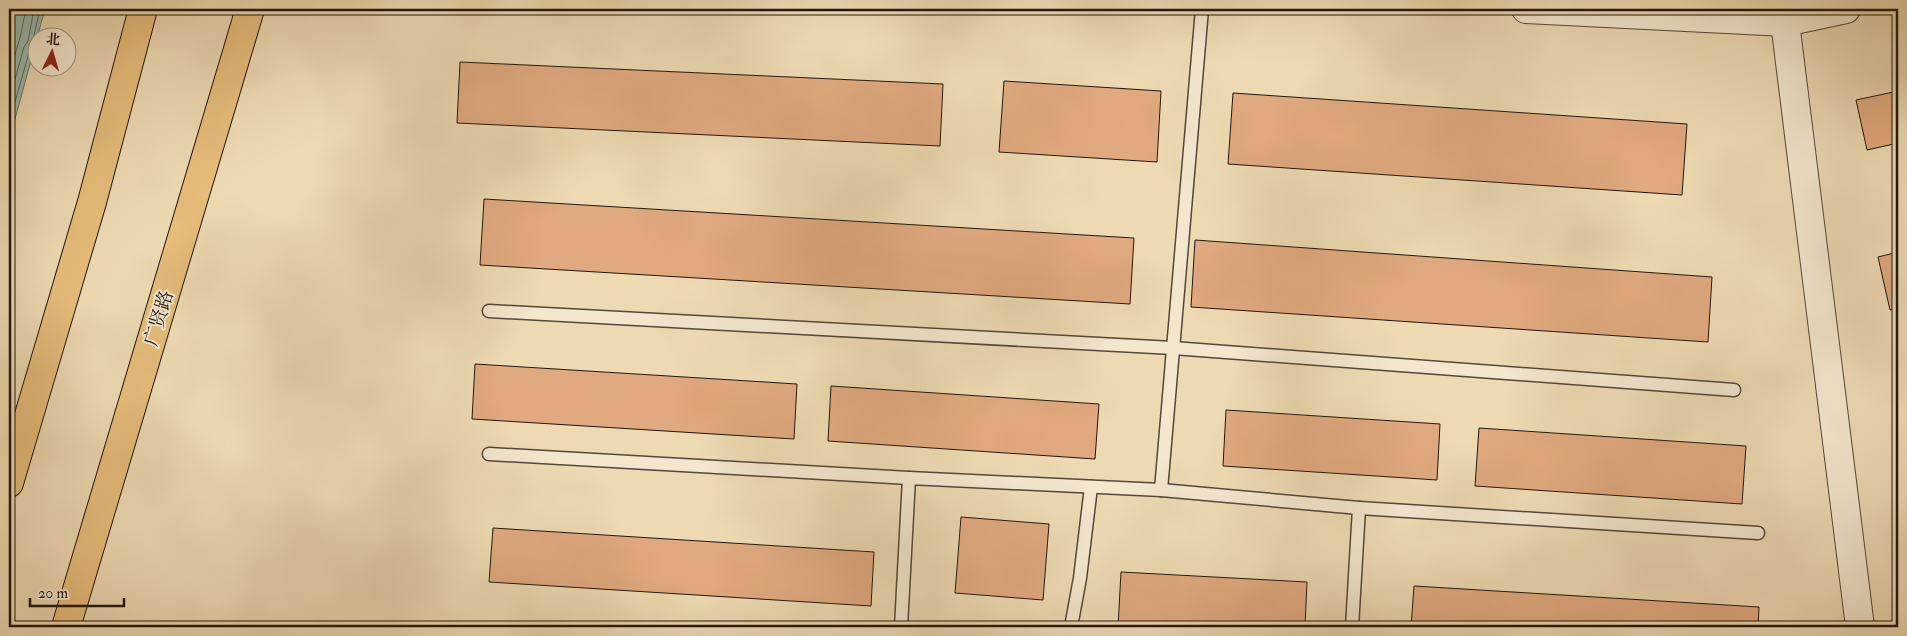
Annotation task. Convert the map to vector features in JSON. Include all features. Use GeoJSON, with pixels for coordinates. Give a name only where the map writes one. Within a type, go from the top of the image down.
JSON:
{"type":"FeatureCollection","features":[{"type":"Feature","properties":{"kind":"main road"},"geometry":{"type":"LineString","coordinates":[[9,483],[92,202],[143,9]]}},
{"type":"Feature","properties":{"kind":"main road","name":"广贤路"},"geometry":{"type":"LineString","coordinates":[[66,627],[250,9]]}},
{"type":"Feature","properties":{"kind":"street"},"geometry":{"type":"LineString","coordinates":[[1540,9],[1661,12],[1786,22],[1846,9]]}},
{"type":"Feature","properties":{"kind":"street"},"geometry":{"type":"LineString","coordinates":[[1786,22],[1860,627]]}},
{"type":"Feature","properties":{"kind":"lane"},"geometry":{"type":"LineString","coordinates":[[1161,490],[1202,9]]}},
{"type":"Feature","properties":{"kind":"lane"},"geometry":{"type":"LineString","coordinates":[[488,311],[1173,348],[1734,390]]}},
{"type":"Feature","properties":{"kind":"lane"},"geometry":{"type":"LineString","coordinates":[[489,454],[908,478],[1161,490],[1359,508],[1758,533]]}},
{"type":"Feature","properties":{"kind":"lane"},"geometry":{"type":"LineString","coordinates":[[900,627],[908,478]]}},
{"type":"Feature","properties":{"kind":"lane"},"geometry":{"type":"LineString","coordinates":[[1071,627],[1080,578],[1091,487]]}},
{"type":"Feature","properties":{"kind":"lane"},"geometry":{"type":"LineString","coordinates":[[1352,627],[1359,508]]}},
{"type":"Feature","properties":{"kind":"water"},"geometry":{"type":"Polygon","coordinates":[[[9,9],[45,9],[40,28],[28,28],[28,71],[9,141],[9,9]]]}},
{"type":"Feature","properties":{"kind":"building"},"geometry":{"type":"Polygon","coordinates":[[[460,62],[943,84],[940,146],[457,123],[460,62]]]}},
{"type":"Feature","properties":{"kind":"building"},"geometry":{"type":"Polygon","coordinates":[[[1004,81],[1161,91],[1157,162],[999,152],[1004,81]]]}},
{"type":"Feature","properties":{"kind":"building"},"geometry":{"type":"Polygon","coordinates":[[[1898,91],[1898,143],[1867,150],[1856,100],[1898,91]]]}},
{"type":"Feature","properties":{"kind":"building"},"geometry":{"type":"Polygon","coordinates":[[[1233,93],[1687,124],[1682,195],[1228,164],[1233,93]]]}},
{"type":"Feature","properties":{"kind":"building"},"geometry":{"type":"Polygon","coordinates":[[[484,199],[1134,238],[1130,304],[480,265],[484,199]]]}},
{"type":"Feature","properties":{"kind":"building"},"geometry":{"type":"Polygon","coordinates":[[[1195,240],[1712,277],[1708,342],[1191,307],[1195,240]]]}},
{"type":"Feature","properties":{"kind":"building"},"geometry":{"type":"Polygon","coordinates":[[[1898,252],[1898,308],[1890,310],[1878,257],[1898,252]]]}},
{"type":"Feature","properties":{"kind":"building"},"geometry":{"type":"Polygon","coordinates":[[[475,364],[797,384],[794,439],[472,419],[475,364]]]}},
{"type":"Feature","properties":{"kind":"building"},"geometry":{"type":"Polygon","coordinates":[[[831,386],[1099,404],[1095,459],[828,441],[831,386]]]}},
{"type":"Feature","properties":{"kind":"building"},"geometry":{"type":"Polygon","coordinates":[[[1226,410],[1440,424],[1437,480],[1223,466],[1226,410]]]}},
{"type":"Feature","properties":{"kind":"building"},"geometry":{"type":"Polygon","coordinates":[[[1479,428],[1746,446],[1742,504],[1475,486],[1479,428]]]}},
{"type":"Feature","properties":{"kind":"building"},"geometry":{"type":"Polygon","coordinates":[[[961,517],[1049,524],[1043,600],[955,593],[961,517]]]}},
{"type":"Feature","properties":{"kind":"building"},"geometry":{"type":"Polygon","coordinates":[[[493,528],[874,552],[871,606],[489,582],[493,528]]]}},
{"type":"Feature","properties":{"kind":"building"},"geometry":{"type":"Polygon","coordinates":[[[1121,572],[1307,582],[1305,627],[1118,627],[1121,572]]]}},
{"type":"Feature","properties":{"kind":"building"},"geometry":{"type":"Polygon","coordinates":[[[1414,586],[1759,607],[1758,627],[1411,627],[1414,586]]]}}]}
